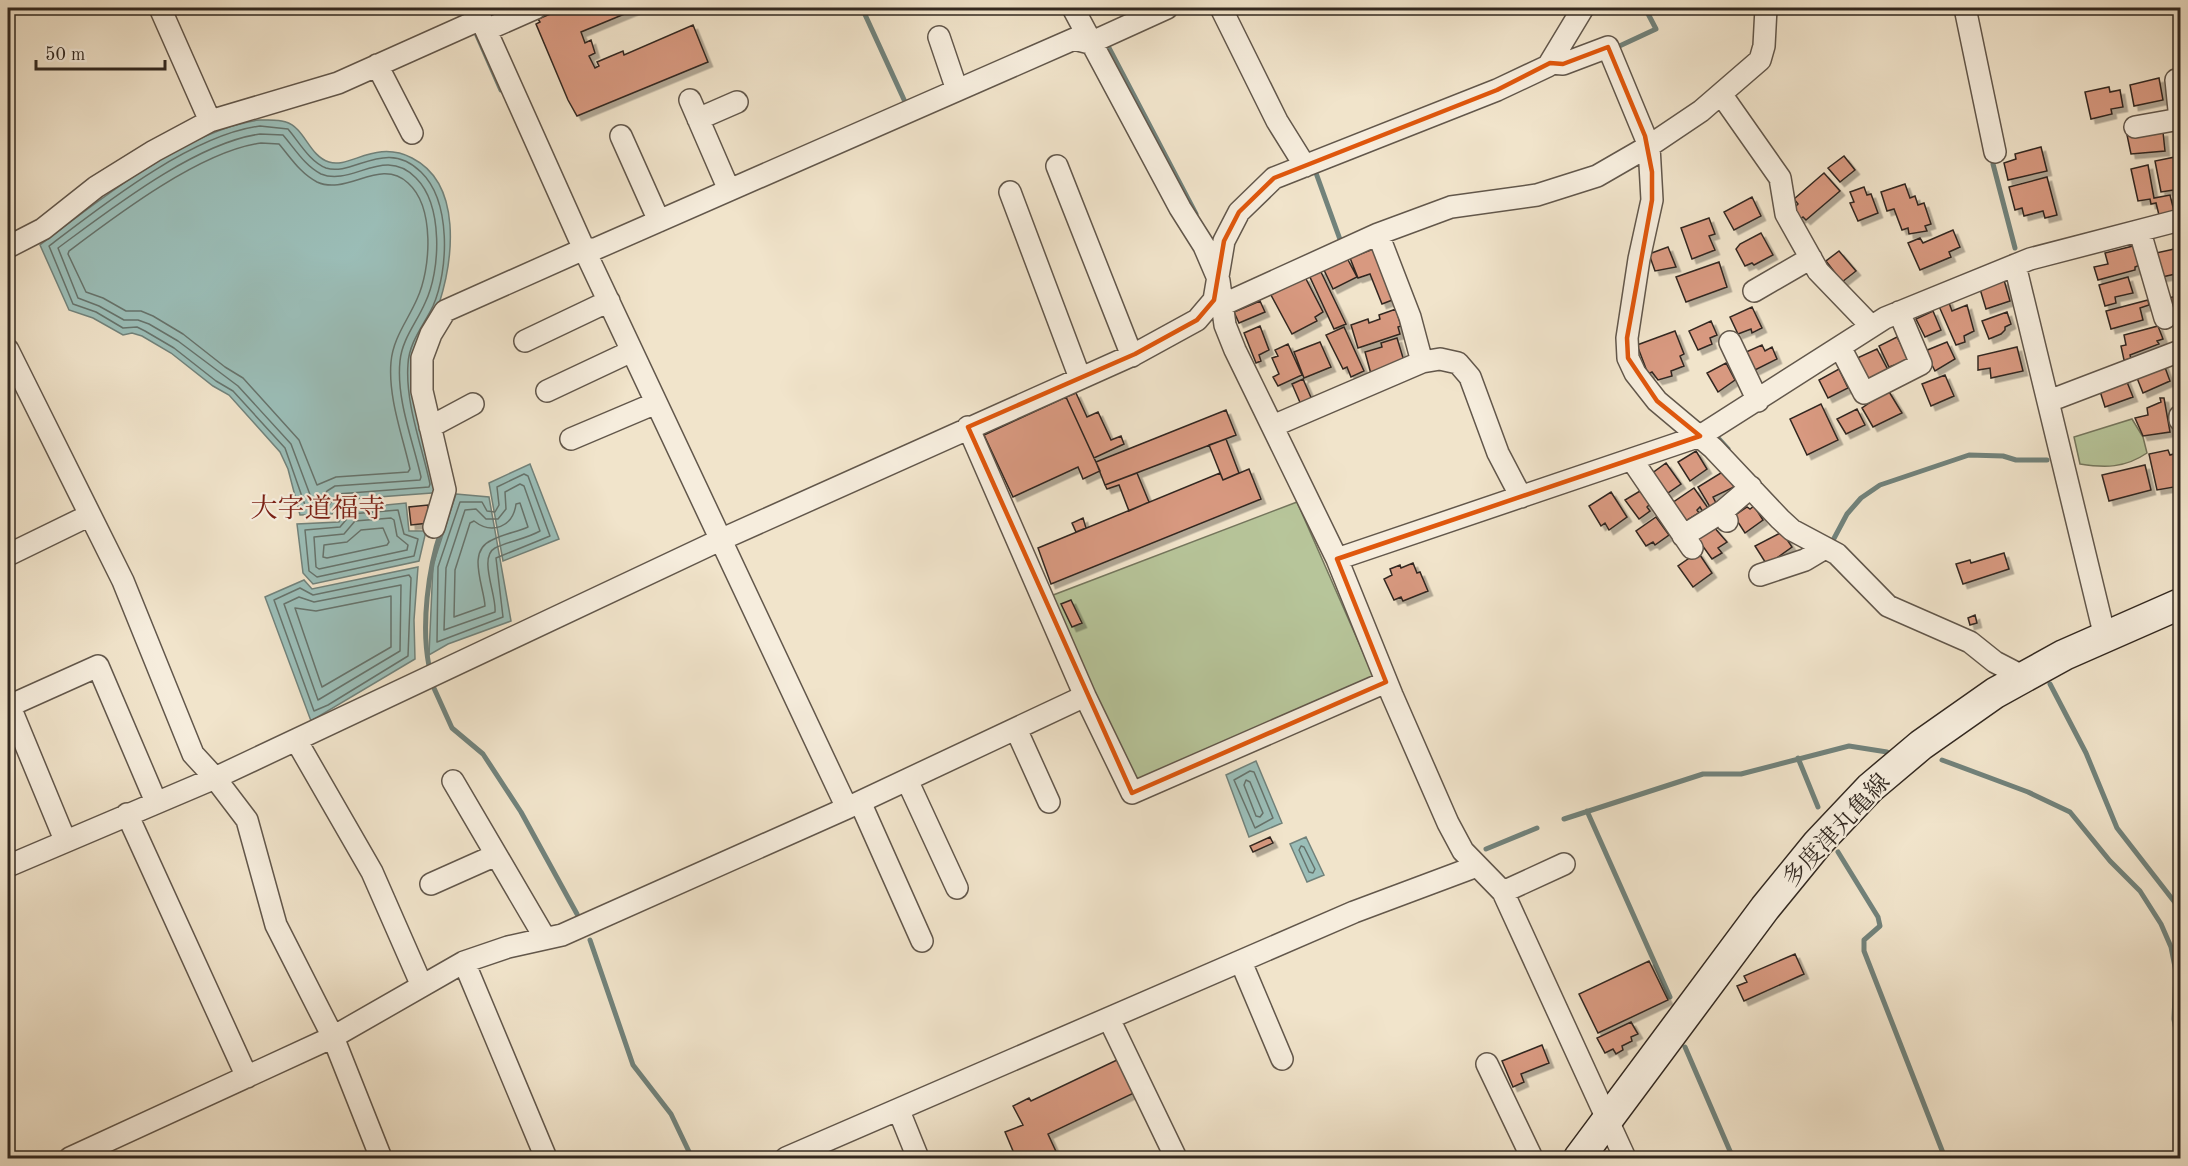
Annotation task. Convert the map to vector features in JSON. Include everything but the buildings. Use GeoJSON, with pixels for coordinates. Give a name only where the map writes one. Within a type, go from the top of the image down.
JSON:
{"type":"FeatureCollection","features":[{"type":"Feature","properties":{"kind":"main road","name":"多度津丸亀線"},"geometry":{"type":"LineString","coordinates":[[1579,1158],[1764,908],[1818,843],[1870,788],[1921,745],[1995,693],[2105,638],[2181,604]]}},
{"type":"Feature","properties":{"kind":"street"},"geometry":{"type":"LineString","coordinates":[[160,8],[210,121]]}},
{"type":"Feature","properties":{"kind":"street"},"geometry":{"type":"LineString","coordinates":[[8,247],[43,229],[96,187],[154,151],[210,121],[338,83],[481,19],[536,8]]}},
{"type":"Feature","properties":{"kind":"street"},"geometry":{"type":"LineString","coordinates":[[1073,8],[1180,208],[1204,246],[1219,281],[1222,305],[1235,350],[1337,559],[1386,682],[1448,823],[1463,851],[1503,892],[1625,1158]]}},
{"type":"Feature","properties":{"kind":"street"},"geometry":{"type":"LineString","coordinates":[[434,527],[445,490],[422,391],[422,358],[431,334],[445,311],[584,249],[595,249],[659,221],[727,185],[955,85],[1074,39],[1090,43],[1167,8]]}},
{"type":"Feature","properties":{"kind":"street"},"geometry":{"type":"LineString","coordinates":[[1221,8],[1277,121],[1305,166]]}},
{"type":"Feature","properties":{"kind":"street"},"geometry":{"type":"LineString","coordinates":[[1550,63],[1583,8]]}},
{"type":"Feature","properties":{"kind":"street"},"geometry":{"type":"LineString","coordinates":[[1222,305],[1378,234],[1450,207],[1537,195],[1597,176],[1649,146],[1721,94],[1760,60],[1764,46],[1766,8]]}},
{"type":"Feature","properties":{"kind":"street"},"geometry":{"type":"LineString","coordinates":[[1965,8],[1995,152]]}},
{"type":"Feature","properties":{"kind":"street"},"geometry":{"type":"LineString","coordinates":[[481,19],[584,249],[720,540],[922,940]]}},
{"type":"Feature","properties":{"kind":"street"},"geometry":{"type":"LineString","coordinates":[[939,37],[955,85]]}},
{"type":"Feature","properties":{"kind":"street"},"geometry":{"type":"LineString","coordinates":[[8,866],[215,778],[720,540],[968,427],[1132,356],[1197,320],[1214,300],[1224,241],[1239,213],[1274,178],[1497,90],[1550,63],[1563,64],[1608,46],[1649,146],[1652,200],[1629,327],[1628,358],[1635,373],[1658,401],[1700,436],[1792,530],[1836,554],[1888,606],[1971,642],[1995,662],[2024,677]]}},
{"type":"Feature","properties":{"kind":"street"},"geometry":{"type":"LineString","coordinates":[[377,65],[412,133]]}},
{"type":"Feature","properties":{"kind":"street"},"geometry":{"type":"LineString","coordinates":[[2135,127],[2180,119],[2176,80]]}},
{"type":"Feature","properties":{"kind":"street"},"geometry":{"type":"LineString","coordinates":[[1721,94],[1780,178],[1786,214],[1818,271],[1871,326]]}},
{"type":"Feature","properties":{"kind":"street"},"geometry":{"type":"LineString","coordinates":[[727,185],[694,110],[737,102]]}},
{"type":"Feature","properties":{"kind":"street"},"geometry":{"type":"LineString","coordinates":[[621,136],[659,221]]}},
{"type":"Feature","properties":{"kind":"street"},"geometry":{"type":"LineString","coordinates":[[1057,166],[1132,356]]}},
{"type":"Feature","properties":{"kind":"street"},"geometry":{"type":"LineString","coordinates":[[1010,192],[1080,378]]}},
{"type":"Feature","properties":{"kind":"street"},"geometry":{"type":"LineString","coordinates":[[1337,559],[1700,436],[1758,401],[1871,326],[1899,312],[2015,265],[2181,220]]}},
{"type":"Feature","properties":{"kind":"street"},"geometry":{"type":"LineString","coordinates":[[2140,231],[2165,318]]}},
{"type":"Feature","properties":{"kind":"street"},"geometry":{"type":"LineString","coordinates":[[1378,234],[1410,317],[1422,362]]}},
{"type":"Feature","properties":{"kind":"street"},"geometry":{"type":"LineString","coordinates":[[1754,291],[1811,258]]}},
{"type":"Feature","properties":{"kind":"street"},"geometry":{"type":"LineString","coordinates":[[2015,265],[2105,638]]}},
{"type":"Feature","properties":{"kind":"street"},"geometry":{"type":"LineString","coordinates":[[525,341],[609,301]]}},
{"type":"Feature","properties":{"kind":"street"},"geometry":{"type":"LineString","coordinates":[[1840,346],[1863,393],[1921,364],[1899,312]]}},
{"type":"Feature","properties":{"kind":"street"},"geometry":{"type":"LineString","coordinates":[[1730,342],[1758,401]]}},
{"type":"Feature","properties":{"kind":"street"},"geometry":{"type":"LineString","coordinates":[[8,350],[123,581],[192,754],[215,778],[247,820],[276,925],[333,1037],[381,1158]]}},
{"type":"Feature","properties":{"kind":"street"},"geometry":{"type":"LineString","coordinates":[[547,391],[632,351]]}},
{"type":"Feature","properties":{"kind":"street"},"geometry":{"type":"LineString","coordinates":[[2049,401],[2181,351]]}},
{"type":"Feature","properties":{"kind":"street"},"geometry":{"type":"LineString","coordinates":[[1273,426],[1422,362],[1440,359],[1458,363],[1470,377],[1498,453],[1521,497]]}},
{"type":"Feature","properties":{"kind":"street"},"geometry":{"type":"LineString","coordinates":[[571,439],[656,403]]}},
{"type":"Feature","properties":{"kind":"street"},"geometry":{"type":"LineString","coordinates":[[430,426],[473,404]]}},
{"type":"Feature","properties":{"kind":"street"},"geometry":{"type":"LineString","coordinates":[[968,427],[1085,696],[1132,793],[1386,682]]}},
{"type":"Feature","properties":{"kind":"street"},"geometry":{"type":"LineString","coordinates":[[1632,460],[1688,542],[1725,516],[1751,487]]}},
{"type":"Feature","properties":{"kind":"street"},"geometry":{"type":"LineString","coordinates":[[8,555],[90,515]]}},
{"type":"Feature","properties":{"kind":"street"},"geometry":{"type":"LineString","coordinates":[[1760,575],[1805,560],[1825,548]]}},
{"type":"Feature","properties":{"kind":"street"},"geometry":{"type":"LineString","coordinates":[[65,840],[8,704],[98,666],[156,802]]}},
{"type":"Feature","properties":{"kind":"street"},"geometry":{"type":"LineString","coordinates":[[70,1158],[333,1037],[464,962],[508,946],[561,934],[854,805],[1085,696]]}},
{"type":"Feature","properties":{"kind":"street"},"geometry":{"type":"LineString","coordinates":[[1016,729],[1049,802]]}},
{"type":"Feature","properties":{"kind":"street"},"geometry":{"type":"LineString","coordinates":[[296,740],[372,872],[422,986]]}},
{"type":"Feature","properties":{"kind":"street"},"geometry":{"type":"LineString","coordinates":[[907,780],[957,888]]}},
{"type":"Feature","properties":{"kind":"street"},"geometry":{"type":"LineString","coordinates":[[453,781],[545,938]]}},
{"type":"Feature","properties":{"kind":"street"},"geometry":{"type":"LineString","coordinates":[[127,814],[247,1077]]}},
{"type":"Feature","properties":{"kind":"street"},"geometry":{"type":"LineString","coordinates":[[431,884],[496,855]]}},
{"type":"Feature","properties":{"kind":"street"},"geometry":{"type":"LineString","coordinates":[[1503,892],[1564,864]]}},
{"type":"Feature","properties":{"kind":"street"},"geometry":{"type":"LineString","coordinates":[[786,1158],[1354,912],[1477,866]]}},
{"type":"Feature","properties":{"kind":"street"},"geometry":{"type":"LineString","coordinates":[[464,962],[546,1158]]}},
{"type":"Feature","properties":{"kind":"street"},"geometry":{"type":"LineString","coordinates":[[1240,962],[1282,1059]]}},
{"type":"Feature","properties":{"kind":"street"},"geometry":{"type":"LineString","coordinates":[[1109,1019],[1176,1158]]}},
{"type":"Feature","properties":{"kind":"street"},"geometry":{"type":"LineString","coordinates":[[1487,1064],[1532,1158]]}},
{"type":"Feature","properties":{"kind":"street"},"geometry":{"type":"LineString","coordinates":[[899,1111],[918,1158]]}},
{"type":"Feature","properties":{"kind":"highlighted area"},"geometry":{"type":"Polygon","coordinates":[[[1608,47],[1645,136],[1652,172],[1652,200],[1627,338],[1628,358],[1657,401],[1700,436],[1337,559],[1386,682],[1132,793],[968,427],[1135,354],[1197,320],[1214,300],[1224,241],[1239,212],[1274,178],[1497,90],[1550,63],[1563,64],[1608,47]]]}},
{"type":"Feature","properties":{"kind":"green space"},"geometry":{"type":"Polygon","coordinates":[[[2132,419],[2143,437],[2147,453],[2131,462],[2115,466],[2080,464],[2074,437],[2132,419]]]}},
{"type":"Feature","properties":{"kind":"green space"},"geometry":{"type":"Polygon","coordinates":[[[1297,502],[1373,675],[1372,681],[1135,783],[1048,597],[1297,502]]]}},
{"type":"Feature","properties":{"kind":"water"},"geometry":{"type":"Polygon","coordinates":[[[259,120],[280,120],[292,125],[322,159],[329,162],[346,162],[375,153],[399,153],[412,158],[428,170],[440,186],[447,204],[450,224],[448,266],[439,304],[427,325],[424,337],[435,491],[432,493],[338,500],[332,514],[300,515],[288,469],[280,452],[229,395],[213,386],[171,353],[142,336],[132,333],[123,335],[93,318],[69,310],[40,245],[88,208],[173,152],[231,126],[259,120]]]}},
{"type":"Feature","properties":{"kind":"water"},"geometry":{"type":"Polygon","coordinates":[[[530,464],[559,539],[503,561],[489,483],[530,464]]]}},
{"type":"Feature","properties":{"kind":"water"},"geometry":{"type":"Polygon","coordinates":[[[456,494],[489,497],[511,621],[448,644],[429,655],[433,565],[456,494]]]}},
{"type":"Feature","properties":{"kind":"water"},"geometry":{"type":"Polygon","coordinates":[[[406,503],[409,531],[426,531],[419,561],[313,584],[303,573],[297,524],[339,522],[345,509],[406,503]]]}},
{"type":"Feature","properties":{"kind":"water"},"geometry":{"type":"Polygon","coordinates":[[[418,567],[414,620],[415,659],[311,721],[265,597],[304,580],[312,589],[418,567]]]}},
{"type":"Feature","properties":{"kind":"water"},"geometry":{"type":"Polygon","coordinates":[[[1256,761],[1282,823],[1249,837],[1226,775],[1256,761]]]}},
{"type":"Feature","properties":{"kind":"water"},"geometry":{"type":"Polygon","coordinates":[[[1306,837],[1324,875],[1307,882],[1290,844],[1306,837]]]}},
{"type":"Feature","properties":{"kind":"waterway"},"geometry":{"type":"LineString","coordinates":[[862,8],[906,104]]}},
{"type":"Feature","properties":{"kind":"waterway"},"geometry":{"type":"LineString","coordinates":[[1613,49],[1656,29],[1645,8]]}},
{"type":"Feature","properties":{"kind":"waterway"},"geometry":{"type":"LineString","coordinates":[[476,33],[501,90]]}},
{"type":"Feature","properties":{"kind":"waterway"},"geometry":{"type":"LineString","coordinates":[[1108,46],[1196,214]]}},
{"type":"Feature","properties":{"kind":"waterway"},"geometry":{"type":"LineString","coordinates":[[1993,164],[2015,248]]}},
{"type":"Feature","properties":{"kind":"waterway"},"geometry":{"type":"LineString","coordinates":[[1316,173],[1342,245]]}},
{"type":"Feature","properties":{"kind":"waterway"},"geometry":{"type":"LineString","coordinates":[[1718,438],[1728,449]]}},
{"type":"Feature","properties":{"kind":"waterway"},"geometry":{"type":"LineString","coordinates":[[1831,544],[1847,514],[1861,498],[1880,485],[1969,455],[2003,456],[2016,460],[2047,460]]}},
{"type":"Feature","properties":{"kind":"waterway"},"geometry":{"type":"LineString","coordinates":[[429,666],[426,633],[427,598],[436,546],[441,531]]}},
{"type":"Feature","properties":{"kind":"waterway"},"geometry":{"type":"LineString","coordinates":[[2050,684],[2086,753],[2117,828],[2180,909]]}},
{"type":"Feature","properties":{"kind":"waterway"},"geometry":{"type":"LineString","coordinates":[[433,686],[452,728],[483,754],[521,812],[577,914]]}},
{"type":"Feature","properties":{"kind":"waterway"},"geometry":{"type":"LineString","coordinates":[[1564,819],[1703,774],[1741,774],[1849,746],[1887,752]]}},
{"type":"Feature","properties":{"kind":"waterway"},"geometry":{"type":"LineString","coordinates":[[1798,758],[1818,807]]}},
{"type":"Feature","properties":{"kind":"waterway"},"geometry":{"type":"LineString","coordinates":[[1942,760],[2028,792],[2070,812],[2110,861],[2140,891],[2161,924],[2171,947],[2176,972],[2174,1019],[2180,1054]]}},
{"type":"Feature","properties":{"kind":"waterway"},"geometry":{"type":"LineString","coordinates":[[1587,811],[1670,997]]}},
{"type":"Feature","properties":{"kind":"waterway"},"geometry":{"type":"LineString","coordinates":[[1486,849],[1537,828]]}},
{"type":"Feature","properties":{"kind":"waterway"},"geometry":{"type":"LineString","coordinates":[[1838,852],[1878,917],[1880,926],[1864,940],[1864,951],[1945,1158]]}},
{"type":"Feature","properties":{"kind":"waterway"},"geometry":{"type":"LineString","coordinates":[[590,940],[633,1065],[671,1114],[692,1158]]}},
{"type":"Feature","properties":{"kind":"waterway"},"geometry":{"type":"LineString","coordinates":[[1685,1047],[1733,1158]]}},
{"type":"Feature","properties":{"kind":"district","name":"大字道福寺"},"geometry":{"type":"Point","coordinates":[318,508]}}]}
